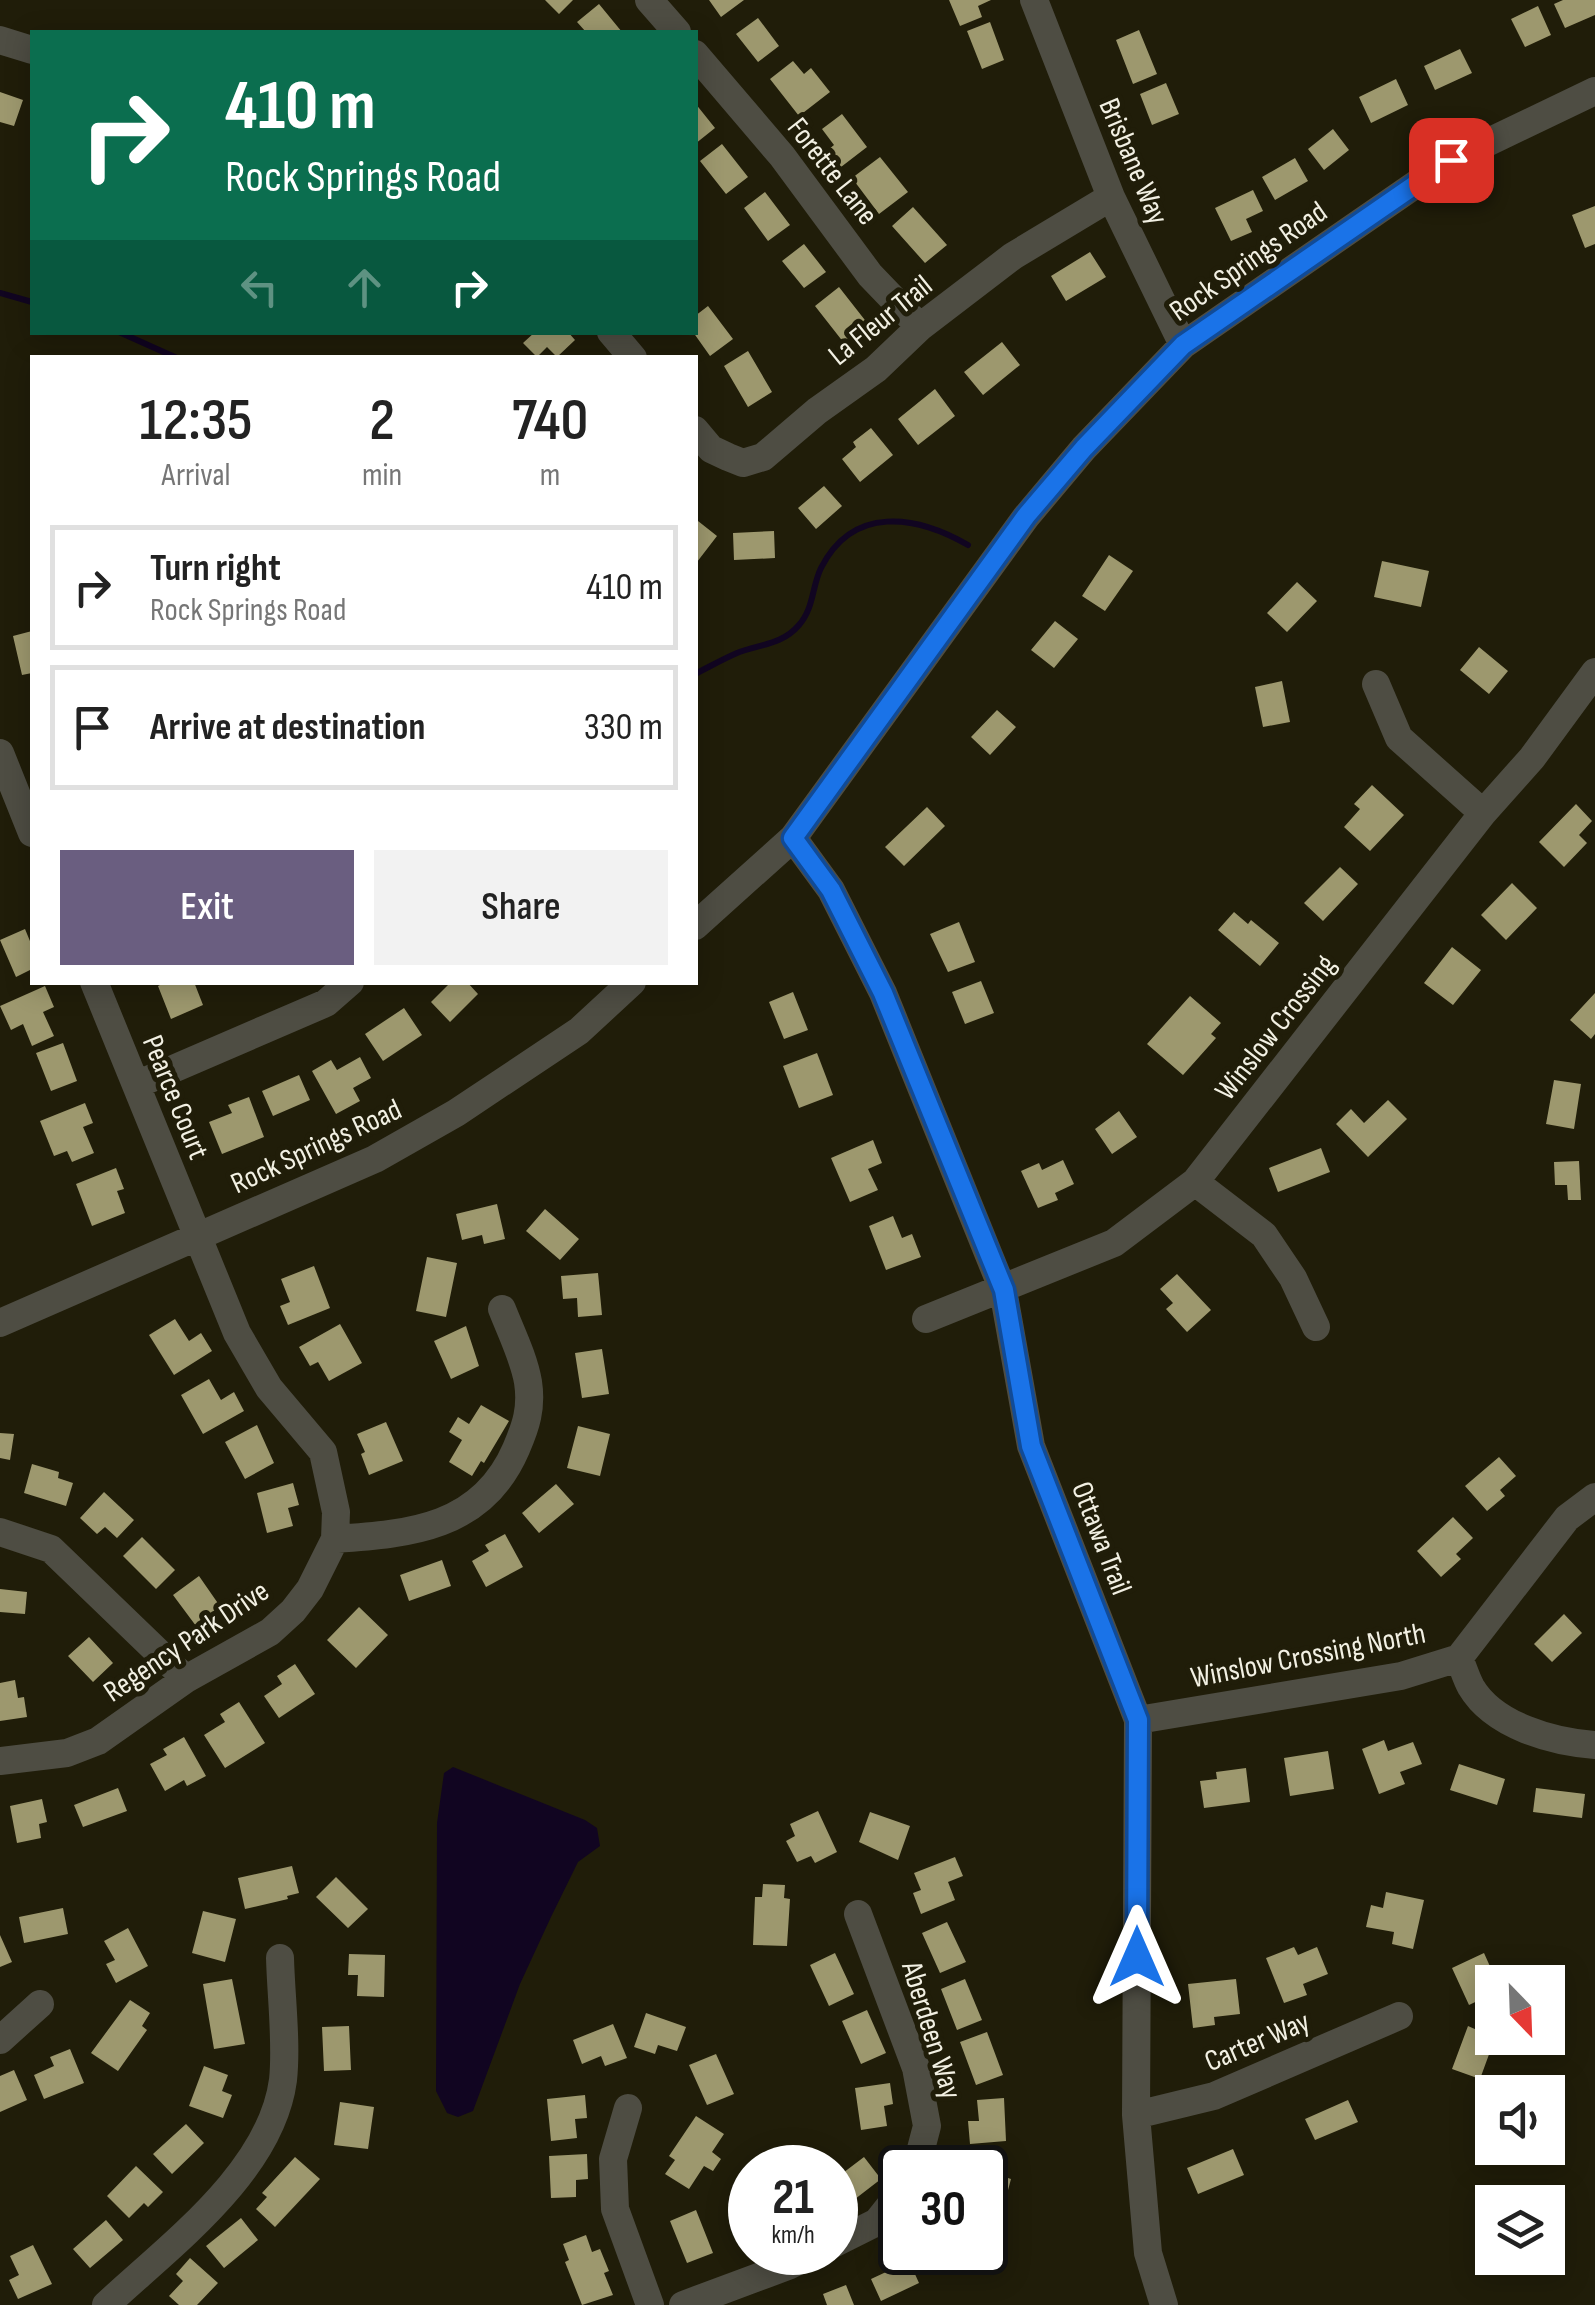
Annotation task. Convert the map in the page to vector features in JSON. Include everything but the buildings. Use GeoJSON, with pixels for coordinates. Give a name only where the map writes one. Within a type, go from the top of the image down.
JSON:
{"type":"FeatureCollection","features":[{"type":"Feature","properties":{"kind":"street"},"geometry":{"type":"LineString","coordinates":[[649,0],[675,30]]}},
{"type":"Feature","properties":{"kind":"street","name":"Brisbane Way"},"geometry":{"type":"LineString","coordinates":[[1034,0],[1111,197],[1183,345]]}},
{"type":"Feature","properties":{"kind":"street"},"geometry":{"type":"LineString","coordinates":[[0,40],[30,49]]}},
{"type":"Feature","properties":{"kind":"street","name":"Forette Lane"},"geometry":{"type":"LineString","coordinates":[[698,58],[782,156],[870,274],[920,327]]}},
{"type":"Feature","properties":{"kind":"street","name":"Rock Springs Road"},"geometry":{"type":"LineString","coordinates":[[698,923],[793,838],[1026,516],[1084,448],[1183,345],[1451,160],[1595,91]]}},
{"type":"Feature","properties":{"kind":"street","name":"La Fleur Trail"},"geometry":{"type":"LineString","coordinates":[[698,433],[728,458],[743,463],[763,456],[1013,256],[1111,197]]}},
{"type":"Feature","properties":{"kind":"street"},"geometry":{"type":"LineString","coordinates":[[614,335],[630,355]]}},
{"type":"Feature","properties":{"kind":"street","name":"Winslow Crossing"},"geometry":{"type":"LineString","coordinates":[[926,1319],[1114,1242],[1195,1182],[1483,813],[1532,758],[1595,672]]}},
{"type":"Feature","properties":{"kind":"street"},"geometry":{"type":"LineString","coordinates":[[1376,684],[1399,738],[1483,813]]}},
{"type":"Feature","properties":{"kind":"street"},"geometry":{"type":"LineString","coordinates":[[0,753],[30,828]]}},
{"type":"Feature","properties":{"kind":"street","name":"Ottawa Trail"},"geometry":{"type":"LineString","coordinates":[[793,838],[831,890],[883,993],[1004,1290],[1031,1446],[1138,1720],[1136,2116],[1148,2253],[1164,2305]]}},
{"type":"Feature","properties":{"kind":"street","name":"Pearce Court"},"geometry":{"type":"LineString","coordinates":[[95,985],[198,1236]]}},
{"type":"Feature","properties":{"kind":"street"},"geometry":{"type":"LineString","coordinates":[[136,1085],[326,1004],[347,985]]}},
{"type":"Feature","properties":{"kind":"street","name":"Rock Springs Road"},"geometry":{"type":"LineString","coordinates":[[0,1323],[375,1159],[456,1114],[578,1031],[629,985]]}},
{"type":"Feature","properties":{"kind":"street"},"geometry":{"type":"LineString","coordinates":[[1195,1182],[1264,1234],[1293,1278],[1316,1327]]}},
{"type":"Feature","properties":{"kind":"street"},"geometry":{"type":"LineString","coordinates":[[198,1236],[237,1333],[270,1388],[323,1452],[336,1512],[335,1540],[408,1534],[458,1515],[488,1492],[507,1470],[530,1416],[528,1380],[502,1309]]}},
{"type":"Feature","properties":{"kind":"street","name":"Winslow Crossing North"},"geometry":{"type":"LineString","coordinates":[[1138,1720],[1401,1676],[1459,1658],[1567,1518],[1595,1497]]}},
{"type":"Feature","properties":{"kind":"street"},"geometry":{"type":"LineString","coordinates":[[0,1532],[51,1550],[186,1679]]}},
{"type":"Feature","properties":{"kind":"street","name":"Regency Park Drive"},"geometry":{"type":"LineString","coordinates":[[0,1761],[66,1752],[98,1741],[186,1679],[270,1632],[310,1589],[335,1540]]}},
{"type":"Feature","properties":{"kind":"street"},"geometry":{"type":"LineString","coordinates":[[1459,1658],[1472,1690],[1525,1730],[1595,1745]]}},
{"type":"Feature","properties":{"kind":"street","name":"Aberdeen Way"},"geometry":{"type":"LineString","coordinates":[[858,1914],[916,2068],[927,2126],[922,2145]]}},
{"type":"Feature","properties":{"kind":"street"},"geometry":{"type":"LineString","coordinates":[[106,2305],[232,2185],[272,2122],[283,2080],[280,1958]]}},
{"type":"Feature","properties":{"kind":"street"},"geometry":{"type":"LineString","coordinates":[[0,2040],[40,2004]]}},
{"type":"Feature","properties":{"kind":"street","name":"Carter Way"},"geometry":{"type":"LineString","coordinates":[[1136,2116],[1214,2096],[1399,2016]]}},
{"type":"Feature","properties":{"kind":"street"},"geometry":{"type":"LineString","coordinates":[[628,2108],[613,2159],[615,2208],[650,2305]]}},
{"type":"Feature","properties":{"kind":"street"},"geometry":{"type":"LineString","coordinates":[[683,2305],[758,2275]]}},
{"type":"Feature","properties":{"kind":"shaded area"},"geometry":{"type":"Polygon","coordinates":[[[453,1767],[585,1820],[597,1828],[600,1846],[578,1862],[520,1984],[473,2111],[458,2117],[447,2113],[436,2091],[437,1823],[444,1773],[453,1767]]]}},
{"type":"Feature","properties":{"kind":"waterway"},"geometry":{"type":"LineString","coordinates":[[0,293],[30,301]]}},
{"type":"Feature","properties":{"kind":"waterway"},"geometry":{"type":"LineString","coordinates":[[126,335],[170,355]]}},
{"type":"Feature","properties":{"kind":"waterway"},"geometry":{"type":"LineString","coordinates":[[698,672],[792,632],[808,611],[821,568],[834,548],[868,525],[907,522],[968,545]]}},
{"type":"Feature","properties":{"kind":"route"},"geometry":{"type":"LineString","coordinates":[[1137,1957],[1138,1720],[1031,1446],[1004,1290],[883,993],[831,890],[793,838],[1026,516],[1084,448],[1183,345],[1451,160]]}}]}
